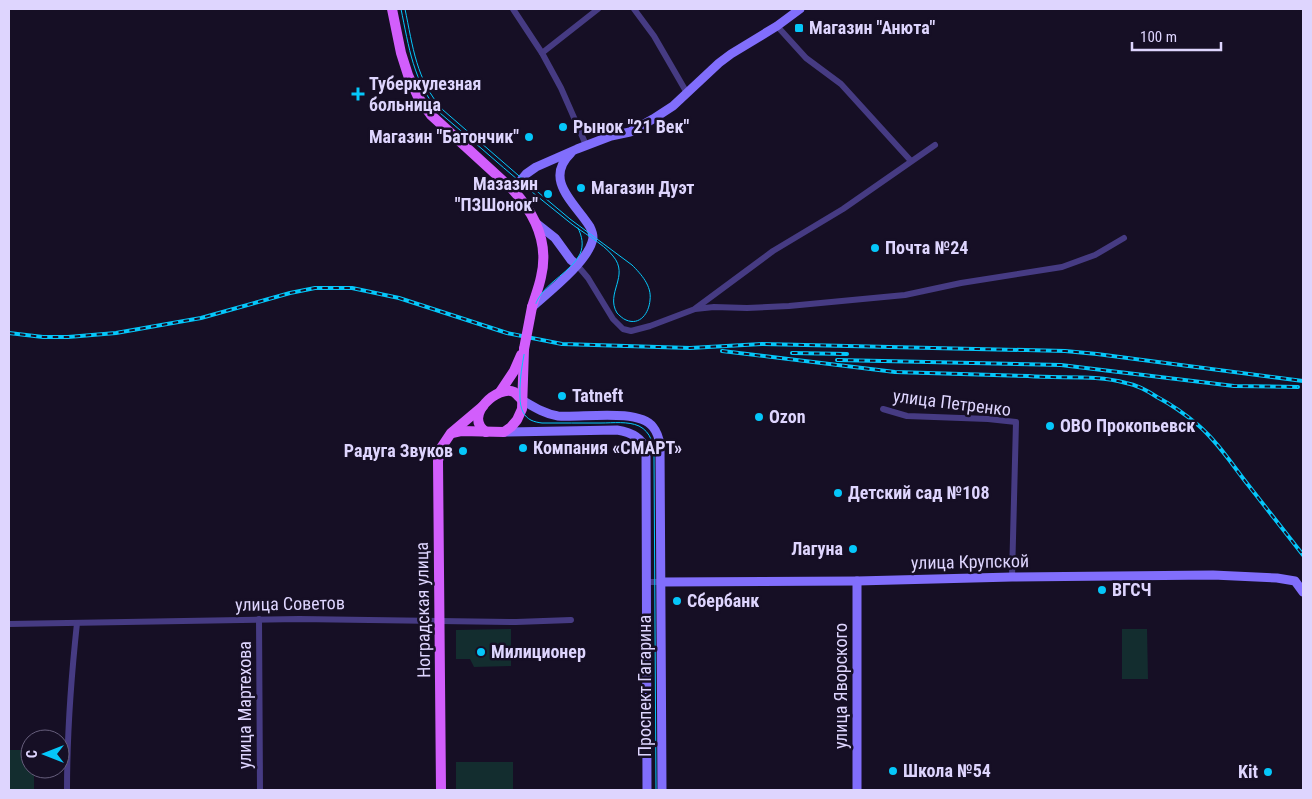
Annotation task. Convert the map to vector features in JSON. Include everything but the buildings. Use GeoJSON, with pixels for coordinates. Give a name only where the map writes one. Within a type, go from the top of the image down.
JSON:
{"type":"FeatureCollection","features":[{"type":"Feature","properties":{"kind":"main road"},"geometry":{"type":"LineString","coordinates":[[392,9],[408,75],[418,97],[431,115],[513,190],[528,208],[536,223],[543,247],[541,278],[532,307],[524,349],[523,404],[521,413],[514,424],[504,432],[461,431],[451,433]]}},
{"type":"Feature","properties":{"kind":"main road"},"geometry":{"type":"LineString","coordinates":[[513,190],[526,174],[536,167],[586,145],[611,136],[630,132],[653,119],[673,106],[731,54],[777,26],[800,9]]}},
{"type":"Feature","properties":{"kind":"main road"},"geometry":{"type":"LineString","coordinates":[[532,307],[577,265],[586,254],[593,237],[590,227],[560,183],[560,167],[574,150]]}},
{"type":"Feature","properties":{"kind":"main road"},"geometry":{"type":"LineString","coordinates":[[536,223],[555,238],[577,265]]}},
{"type":"Feature","properties":{"kind":"main road"},"geometry":{"type":"LineString","coordinates":[[486,432],[480,429],[478,421],[482,406],[500,392],[514,371],[524,349]]}},
{"type":"Feature","properties":{"kind":"main road"},"geometry":{"type":"LineString","coordinates":[[500,392],[513,391],[522,400],[552,415],[622,415],[639,418],[652,426],[658,436],[660,445],[662,582]]}},
{"type":"Feature","properties":{"kind":"main road","name":"Ноградская улица"},"geometry":{"type":"LineString","coordinates":[[441,790],[438,461],[440,448],[451,433],[482,406]]}},
{"type":"Feature","properties":{"kind":"main road","name":"Проспект Гагарина"},"geometry":{"type":"LineString","coordinates":[[504,432],[617,430],[641,440],[646,450],[647,790]]}},
{"type":"Feature","properties":{"kind":"main road","name":"улица Крупской"},"geometry":{"type":"LineString","coordinates":[[662,582],[1218,575],[1277,578],[1299,582]]}},
{"type":"Feature","properties":{"kind":"main road","name":"улица Яворского"},"geometry":{"type":"LineString","coordinates":[[857,581],[857,790]]}},
{"type":"Feature","properties":{"kind":"main road","name":"Проспект Гагарина"},"geometry":{"type":"LineString","coordinates":[[662,582],[662,790]]}},
{"type":"Feature","properties":{"kind":"main road"},"geometry":{"type":"LineString","coordinates":[[1299,582],[1303,592]]}},
{"type":"Feature","properties":{"kind":"street"},"geometry":{"type":"LineString","coordinates":[[513,9],[542,53],[561,88],[586,145]]}},
{"type":"Feature","properties":{"kind":"street"},"geometry":{"type":"LineString","coordinates":[[542,53],[598,9]]}},
{"type":"Feature","properties":{"kind":"street"},"geometry":{"type":"LineString","coordinates":[[634,9],[654,36],[687,93]]}},
{"type":"Feature","properties":{"kind":"street"},"geometry":{"type":"LineString","coordinates":[[777,26],[806,58],[841,84],[911,161]]}},
{"type":"Feature","properties":{"kind":"street"},"geometry":{"type":"LineString","coordinates":[[577,265],[588,278],[613,319],[623,329],[637,330],[695,309],[773,251],[843,209],[935,145]]}},
{"type":"Feature","properties":{"kind":"street"},"geometry":{"type":"LineString","coordinates":[[695,309],[789,306],[905,295],[961,283],[1062,268],[1095,255],[1124,238]]}},
{"type":"Feature","properties":{"kind":"street","name":"улица Петренко"},"geometry":{"type":"LineString","coordinates":[[883,409],[907,416],[1016,422],[1012,577]]}},
{"type":"Feature","properties":{"kind":"street","name":"улица Крупской"},"geometry":{"type":"LineString","coordinates":[[646,582],[662,582]]}},
{"type":"Feature","properties":{"kind":"street","name":"улица Советов"},"geometry":{"type":"LineString","coordinates":[[9,624],[331,618],[516,622],[571,620]]}},
{"type":"Feature","properties":{"kind":"street","name":"улица Мартехова"},"geometry":{"type":"LineString","coordinates":[[259,619],[260,790]]}},
{"type":"Feature","properties":{"kind":"street"},"geometry":{"type":"LineString","coordinates":[[67,790],[71,683],[78,623]]}},
{"type":"Feature","properties":{"kind":"green space"},"geometry":{"type":"Polygon","coordinates":[[[511,629],[511,666],[474,667],[470,659],[456,659],[456,630],[511,629]]]}},
{"type":"Feature","properties":{"kind":"green space"},"geometry":{"type":"Polygon","coordinates":[[[1122,629],[1147,629],[1148,679],[1122,679],[1122,629]]]}},
{"type":"Feature","properties":{"kind":"green space"},"geometry":{"type":"Polygon","coordinates":[[[9,750],[20,750],[20,779],[34,779],[34,790],[9,790],[9,750]]]}},
{"type":"Feature","properties":{"kind":"green space"},"geometry":{"type":"Polygon","coordinates":[[[456,762],[513,762],[513,790],[456,790],[456,762]]]}},
{"type":"Feature","properties":{"kind":"tram line"},"geometry":{"type":"LineString","coordinates":[[401,9],[413,64],[424,89],[440,113],[552,208],[609,251],[618,263],[619,278],[614,298],[614,306],[617,313],[622,318],[631,321],[636,321],[643,317],[649,305],[649,290],[642,276],[632,265],[570,219],[443,110],[434,99],[421,75],[413,50],[405,9]]}},
{"type":"Feature","properties":{"kind":"tram line"},"geometry":{"type":"LineString","coordinates":[[578,228],[582,241],[580,254],[571,266],[547,287],[535,306],[520,380],[520,403],[525,415],[536,422],[630,423],[643,429],[651,439],[654,456],[656,790]]}},
{"type":"Feature","properties":{"kind":"railway"},"geometry":{"type":"LineString","coordinates":[[9,333],[43,337],[116,333],[201,318],[290,293],[315,288],[352,288],[399,298],[507,333],[562,344],[690,348],[762,344],[1065,351],[1303,381]]}},
{"type":"Feature","properties":{"kind":"railway"},"geometry":{"type":"LineString","coordinates":[[722,351],[895,372],[1090,378],[1114,380],[1134,385],[1173,406],[1212,439],[1303,555]]}},
{"type":"Feature","properties":{"kind":"railway"},"geometry":{"type":"LineString","coordinates":[[792,353],[847,354]]}},
{"type":"Feature","properties":{"kind":"railway"},"geometry":{"type":"LineString","coordinates":[[837,360],[1061,365],[1234,386],[1298,387]]}},
{"type":"Feature","properties":{"kind":"place","name":"Магазин \"Анюта\""},"geometry":{"type":"Point","coordinates":[799,28]}},
{"type":"Feature","properties":{"kind":"place","name":"Туберкулезная больница"},"geometry":{"type":"Point","coordinates":[358,94]}},
{"type":"Feature","properties":{"kind":"place","name":"Рынок \"21 Век\""},"geometry":{"type":"Point","coordinates":[563,127]}},
{"type":"Feature","properties":{"kind":"place","name":"Магазин \"Батончик\""},"geometry":{"type":"Point","coordinates":[529,137]}},
{"type":"Feature","properties":{"kind":"place","name":"Магазин Дуэт"},"geometry":{"type":"Point","coordinates":[581,188]}},
{"type":"Feature","properties":{"kind":"place","name":"Мазазин \"ПЗШонок\""},"geometry":{"type":"Point","coordinates":[548,194]}},
{"type":"Feature","properties":{"kind":"place","name":"Почта №24"},"geometry":{"type":"Point","coordinates":[875,248]}},
{"type":"Feature","properties":{"kind":"place","name":"Tatneft"},"geometry":{"type":"Point","coordinates":[562,396]}},
{"type":"Feature","properties":{"kind":"place","name":"Ozon"},"geometry":{"type":"Point","coordinates":[759,417]}},
{"type":"Feature","properties":{"kind":"place","name":"ОВО Прокопьевск"},"geometry":{"type":"Point","coordinates":[1050,426]}},
{"type":"Feature","properties":{"kind":"place","name":"Компания «СМАРТ»"},"geometry":{"type":"Point","coordinates":[523,448]}},
{"type":"Feature","properties":{"kind":"place","name":"Радуга Звуков"},"geometry":{"type":"Point","coordinates":[463,451]}},
{"type":"Feature","properties":{"kind":"place","name":"Детский сад №108"},"geometry":{"type":"Point","coordinates":[838,493]}},
{"type":"Feature","properties":{"kind":"place","name":"Лагуна"},"geometry":{"type":"Point","coordinates":[853,549]}},
{"type":"Feature","properties":{"kind":"place","name":"ВГСЧ"},"geometry":{"type":"Point","coordinates":[1102,590]}},
{"type":"Feature","properties":{"kind":"place","name":"Сбербанк"},"geometry":{"type":"Point","coordinates":[677,601]}},
{"type":"Feature","properties":{"kind":"place","name":"Милиционер"},"geometry":{"type":"Point","coordinates":[481,652]}},
{"type":"Feature","properties":{"kind":"place","name":"Школа №54"},"geometry":{"type":"Point","coordinates":[893,771]}},
{"type":"Feature","properties":{"kind":"place","name":"Kit"},"geometry":{"type":"Point","coordinates":[1268,772]}}]}
